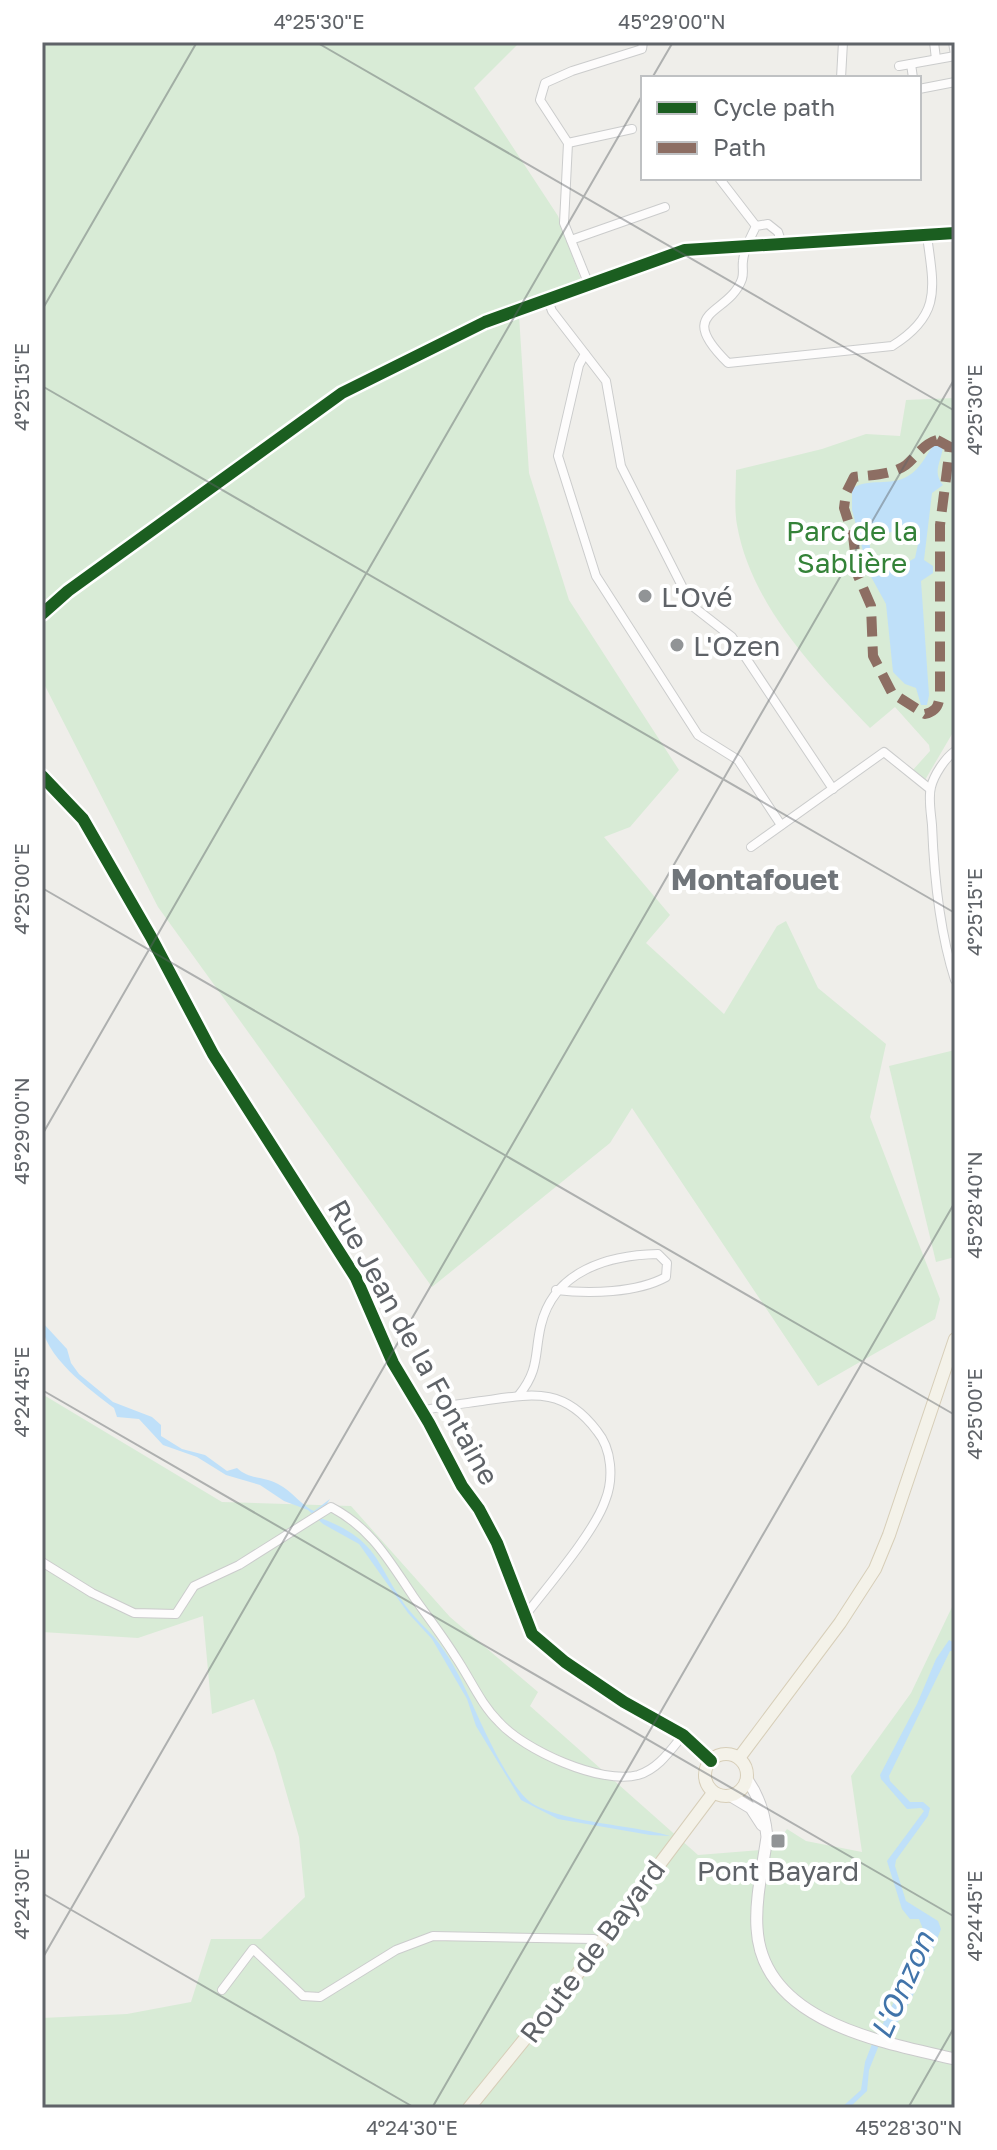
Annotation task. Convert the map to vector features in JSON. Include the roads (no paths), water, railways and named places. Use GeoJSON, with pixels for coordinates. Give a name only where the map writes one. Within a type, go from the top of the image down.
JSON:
{"type":"FeatureCollection","features":[{"type":"Feature","properties":{"kind":"main road"},"geometry":{"type":"LineString","coordinates":[[739,1758],[840,1623],[875,1569],[955,1339]]}},
{"type":"Feature","properties":{"kind":"main road"},"geometry":{"type":"LineString","coordinates":[[724,1753],[739,1758],[745,1765],[748,1781],[741,1791],[724,1797],[713,1793],[704,1774],[711,1761],[724,1753]]}},
{"type":"Feature","properties":{"kind":"main road","name":"Route de Bayard"},"geometry":{"type":"LineString","coordinates":[[469,2108],[601,1943],[713,1793]]}},
{"type":"Feature","properties":{"kind":"street"},"geometry":{"type":"LineString","coordinates":[[841,76],[843,42]]}},
{"type":"Feature","properties":{"kind":"street"},"geometry":{"type":"LineString","coordinates":[[934,42],[936,59]]}},
{"type":"Feature","properties":{"kind":"street"},"geometry":{"type":"LineString","coordinates":[[899,66],[955,56],[953,42]]}},
{"type":"Feature","properties":{"kind":"street"},"geometry":{"type":"LineString","coordinates":[[589,285],[564,223],[568,143],[540,100],[545,83],[642,45]]}},
{"type":"Feature","properties":{"kind":"street"},"geometry":{"type":"LineString","coordinates":[[911,64],[913,76]]}},
{"type":"Feature","properties":{"kind":"street"},"geometry":{"type":"LineString","coordinates":[[921,89],[955,82]]}},
{"type":"Feature","properties":{"kind":"street"},"geometry":{"type":"LineString","coordinates":[[568,143],[632,129]]}},
{"type":"Feature","properties":{"kind":"street"},"geometry":{"type":"LineString","coordinates":[[721,180],[756,226]]}},
{"type":"Feature","properties":{"kind":"street"},"geometry":{"type":"LineString","coordinates":[[571,240],[665,207]]}},
{"type":"Feature","properties":{"kind":"street"},"geometry":{"type":"LineString","coordinates":[[756,226],[768,224],[778,232],[782,244]]}},
{"type":"Feature","properties":{"kind":"street"},"geometry":{"type":"LineString","coordinates":[[756,226],[743,259],[743,277],[737,290],[712,310],[705,326],[709,344],[728,363],[892,346],[910,335],[930,308],[933,280],[927,236]]}},
{"type":"Feature","properties":{"kind":"street"},"geometry":{"type":"LineString","coordinates":[[42,614],[68,591],[342,393],[485,322],[685,250],[955,233]]}},
{"type":"Feature","properties":{"kind":"street"},"geometry":{"type":"LineString","coordinates":[[548,300],[552,311],[609,388],[621,466],[686,594],[695,608],[732,637],[833,789]]}},
{"type":"Feature","properties":{"kind":"street"},"geometry":{"type":"LineString","coordinates":[[585,354],[580,362],[558,456],[593,569],[698,735],[738,760],[781,825]]}},
{"type":"Feature","properties":{"kind":"street"},"geometry":{"type":"LineString","coordinates":[[955,751],[948,756],[930,789],[934,876],[955,980]]}},
{"type":"Feature","properties":{"kind":"street"},"geometry":{"type":"LineString","coordinates":[[751,847],[884,752],[930,789]]}},
{"type":"Feature","properties":{"kind":"street","name":"Rue Jean de la Fontaine"},"geometry":{"type":"LineString","coordinates":[[42,776],[83,819],[213,1054],[356,1278],[393,1363],[497,1543],[532,1634],[565,1662],[624,1702],[683,1735],[711,1761]]}},
{"type":"Feature","properties":{"kind":"street"},"geometry":{"type":"LineString","coordinates":[[519,1395],[530,1381],[539,1352],[541,1325],[556,1290],[582,1269],[642,1254],[658,1254],[667,1263],[666,1277],[651,1285],[598,1293],[556,1290]]}},
{"type":"Feature","properties":{"kind":"street"},"geometry":{"type":"LineString","coordinates":[[421,1411],[519,1395],[550,1395],[573,1405],[606,1442],[611,1471],[605,1501],[585,1535],[524,1617]]}},
{"type":"Feature","properties":{"kind":"street"},"geometry":{"type":"LineString","coordinates":[[42,1562],[81,1587],[134,1613],[176,1614],[194,1586],[239,1565],[331,1507],[351,1518],[385,1552],[455,1656],[479,1698],[501,1725],[531,1745],[553,1758],[610,1778],[639,1775],[663,1761],[683,1735]]}},
{"type":"Feature","properties":{"kind":"street"},"geometry":{"type":"LineString","coordinates":[[748,1781],[764,1814],[767,1837],[757,1928],[761,1953],[773,1980],[798,2006],[834,2025],[955,2059]]}},
{"type":"Feature","properties":{"kind":"street"},"geometry":{"type":"LineString","coordinates":[[731,1796],[741,1800],[755,1814],[767,1837]]}},
{"type":"Feature","properties":{"kind":"street"},"geometry":{"type":"LineString","coordinates":[[222,1990],[253,1949],[303,1996],[320,1997],[396,1950],[433,1936],[594,1939],[601,1943]]}},
{"type":"Feature","properties":{"kind":"water"},"geometry":{"type":"Polygon","coordinates":[[[933,446],[943,447],[938,471],[943,485],[932,493],[924,560],[933,566],[933,573],[921,581],[929,695],[927,705],[921,705],[916,688],[905,684],[893,672],[886,604],[869,573],[852,510],[852,489],[865,483],[894,481],[908,476],[933,446]],[[883,533],[873,538],[870,547],[878,563],[901,566],[915,558],[918,544],[910,533],[883,533]]]}},
{"type":"Feature","properties":{"kind":"water"},"geometry":{"type":"Polygon","coordinates":[[[42,1322],[67,1349],[71,1363],[79,1374],[113,1402],[152,1417],[161,1425],[161,1436],[182,1449],[205,1455],[227,1471],[237,1468],[273,1482],[314,1511],[330,1499],[318,1517],[354,1535],[374,1555],[409,1610],[450,1660],[504,1768],[529,1801],[557,1814],[670,1836],[558,1819],[521,1800],[476,1726],[467,1699],[432,1639],[408,1613],[359,1544],[323,1524],[308,1510],[284,1501],[260,1485],[226,1475],[197,1457],[163,1445],[139,1419],[117,1417],[114,1408],[58,1359],[44,1334],[42,1322]]]}},
{"type":"Feature","properties":{"kind":"water"},"geometry":{"type":"Polygon","coordinates":[[[949,1640],[955,1643],[955,1651],[950,1651],[889,1776],[910,1802],[923,1802],[930,1808],[928,1816],[896,1860],[895,1866],[906,1901],[938,1921],[941,1929],[911,1999],[887,2038],[877,2035],[923,1945],[925,1934],[919,1919],[910,1919],[902,1909],[887,1861],[924,1811],[921,1808],[907,1809],[880,1775],[917,1704],[936,1659],[949,1640]]]}},
{"type":"Feature","properties":{"kind":"water"},"geometry":{"type":"Polygon","coordinates":[[[872,2044],[879,2045],[869,2070],[867,2091],[849,2108],[841,2108],[861,2090],[865,2062],[872,2044]]]}},
{"type":"Feature","properties":{"kind":"place","name":"L'Ové"},"geometry":{"type":"Point","coordinates":[645,596]}},
{"type":"Feature","properties":{"kind":"place","name":"L'Ozen"},"geometry":{"type":"Point","coordinates":[677,645]}},
{"type":"Feature","properties":{"kind":"place","name":"Pont Bayard"},"geometry":{"type":"Point","coordinates":[778,1841]}},
{"type":"Feature","properties":{"kind":"district","name":"Montafouet"},"geometry":{"type":"Point","coordinates":[755,879]}},
{"type":"Feature","properties":{"kind":"park label","name":"Parc de la Sablière"},"geometry":{"type":"Point","coordinates":[852,546]}},
{"type":"Feature","properties":{"kind":"water label","name":"L'Onzon"},"geometry":{"type":"Point","coordinates":[902,1985]}}]}
